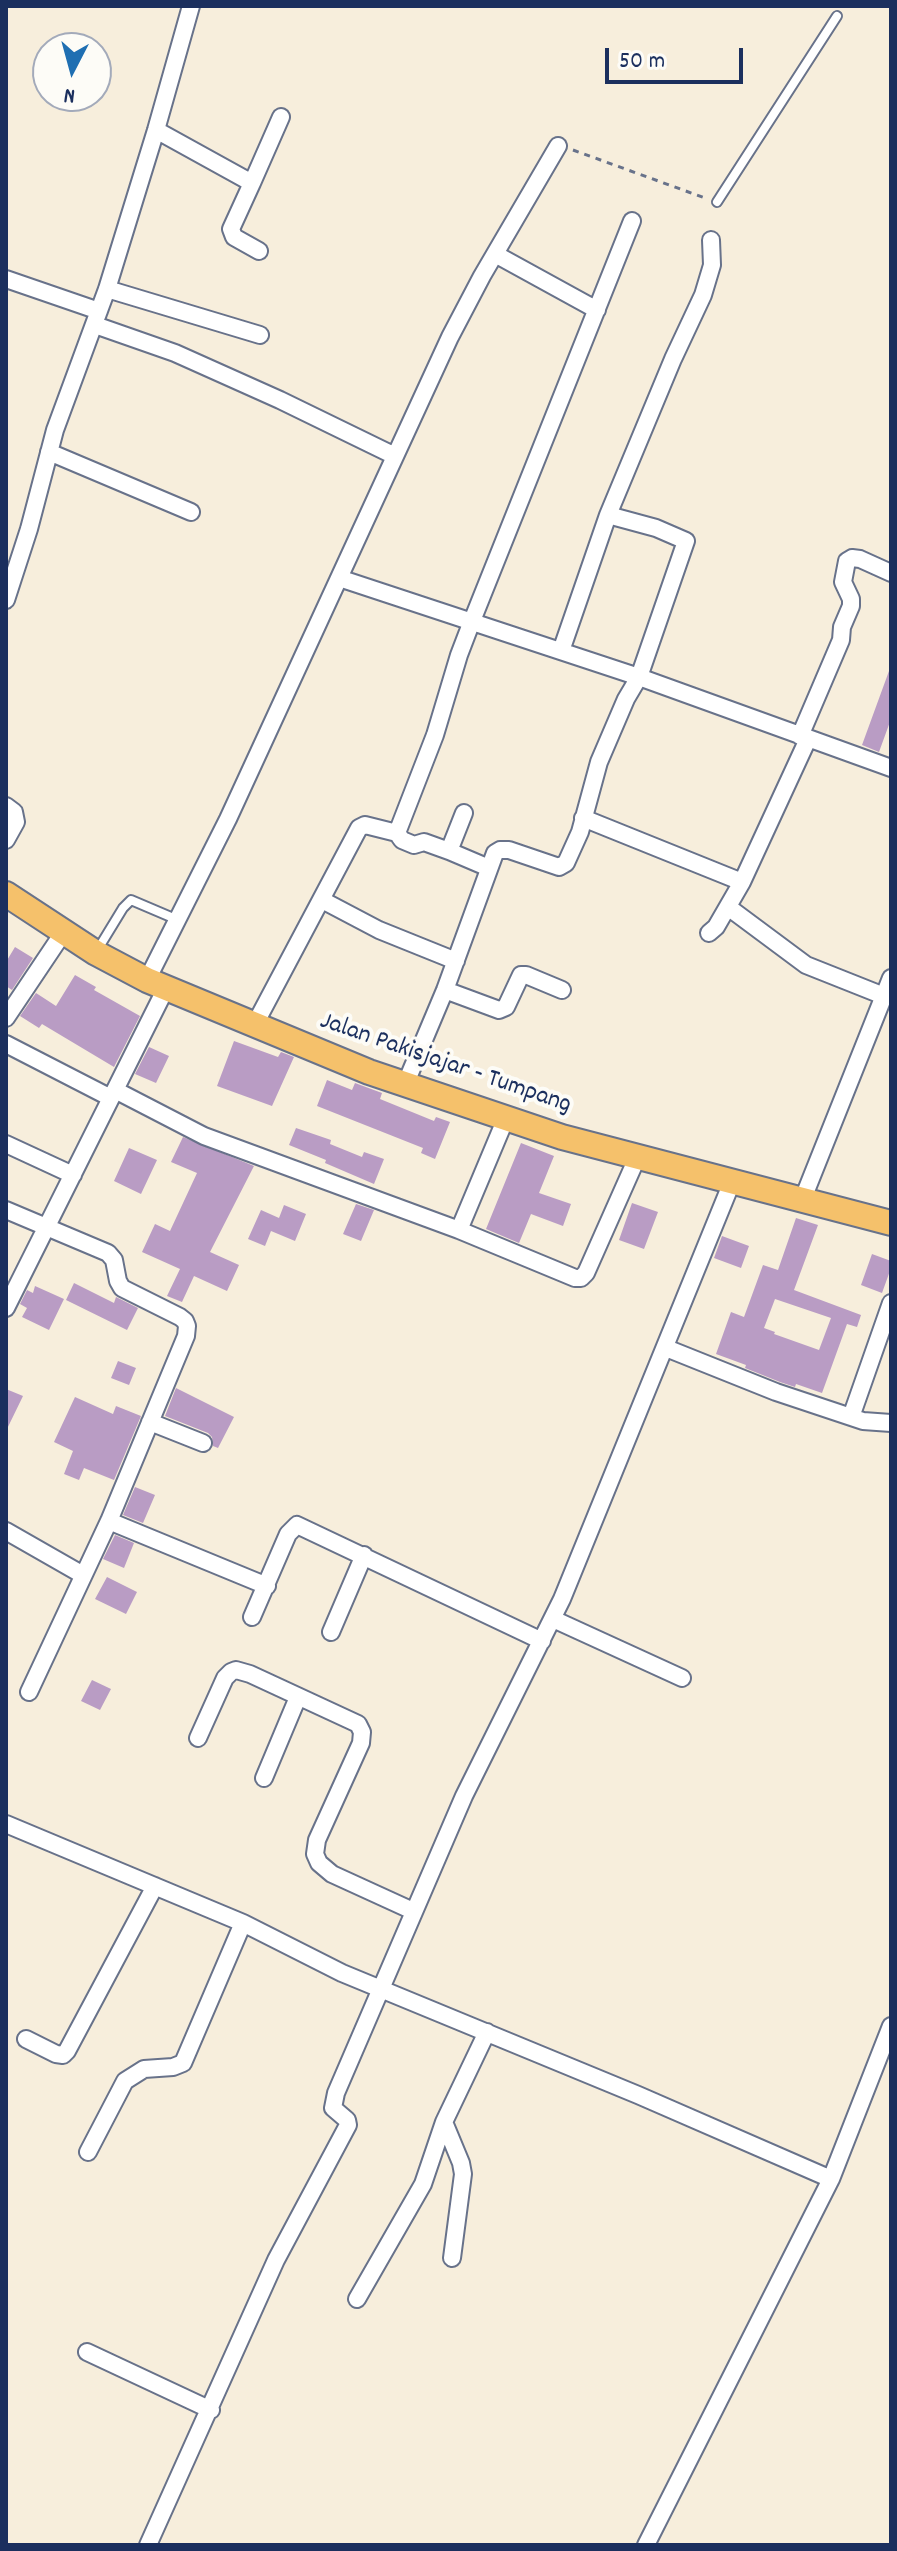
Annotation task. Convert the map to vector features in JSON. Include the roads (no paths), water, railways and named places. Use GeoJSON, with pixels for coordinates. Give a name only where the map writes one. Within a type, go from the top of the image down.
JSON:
{"type":"FeatureCollection","features":[{"type":"Feature","properties":{"kind":"main road","name":"Jalan Pakisjajar - Tumpang"},"geometry":{"type":"LineString","coordinates":[[6,894],[96,953],[157,984],[405,1085],[562,1137],[891,1223]]}},
{"type":"Feature","properties":{"kind":"street"},"geometry":{"type":"LineString","coordinates":[[6,600],[29,529],[55,430],[107,289],[191,6]]}},
{"type":"Feature","properties":{"kind":"street"},"geometry":{"type":"LineString","coordinates":[[259,251],[234,237],[231,229],[281,117]]}},
{"type":"Feature","properties":{"kind":"street"},"geometry":{"type":"LineString","coordinates":[[156,130],[252,183]]}},
{"type":"Feature","properties":{"kind":"street"},"geometry":{"type":"LineString","coordinates":[[6,1308],[113,1094],[157,984],[178,920],[228,819],[450,337],[555,151]]}},
{"type":"Feature","properties":{"kind":"street"},"geometry":{"type":"LineString","coordinates":[[397,833],[435,735],[472,621],[632,221]]}},
{"type":"Feature","properties":{"kind":"street"},"geometry":{"type":"LineString","coordinates":[[561,651],[608,515],[703,295],[712,265],[711,240]]}},
{"type":"Feature","properties":{"kind":"street"},"geometry":{"type":"LineString","coordinates":[[495,254],[597,310]]}},
{"type":"Feature","properties":{"kind":"street"},"geometry":{"type":"LineString","coordinates":[[6,279],[188,358],[395,456]]}},
{"type":"Feature","properties":{"kind":"street"},"geometry":{"type":"LineString","coordinates":[[107,289],[260,335]]}},
{"type":"Feature","properties":{"kind":"street"},"geometry":{"type":"LineString","coordinates":[[49,452],[191,512]]}},
{"type":"Feature","properties":{"kind":"street"},"geometry":{"type":"LineString","coordinates":[[405,1085],[445,990],[495,853],[500,850],[563,866],[571,854],[599,762],[639,677],[686,541],[656,528],[608,515]]}},
{"type":"Feature","properties":{"kind":"street"},"geometry":{"type":"LineString","coordinates":[[709,933],[716,927],[742,882],[804,738],[841,640],[842,627],[851,606],[843,582],[847,561],[860,559],[891,573]]}},
{"type":"Feature","properties":{"kind":"street"},"geometry":{"type":"LineString","coordinates":[[339,578],[639,677],[891,768]]}},
{"type":"Feature","properties":{"kind":"street"},"geometry":{"type":"LineString","coordinates":[[6,806],[14,812],[16,822],[6,840]]}},
{"type":"Feature","properties":{"kind":"street"},"geometry":{"type":"LineString","coordinates":[[449,851],[464,813]]}},
{"type":"Feature","properties":{"kind":"street"},"geometry":{"type":"LineString","coordinates":[[583,818],[742,882]]}},
{"type":"Feature","properties":{"kind":"street"},"geometry":{"type":"LineString","coordinates":[[254,1026],[359,828],[365,825],[397,833],[402,840],[414,845],[424,842],[489,868]]}},
{"type":"Feature","properties":{"kind":"street"},"geometry":{"type":"LineString","coordinates":[[322,900],[379,930],[456,961]]}},
{"type":"Feature","properties":{"kind":"street"},"geometry":{"type":"LineString","coordinates":[[728,907],[806,965],[884,996]]}},
{"type":"Feature","properties":{"kind":"street"},"geometry":{"type":"LineString","coordinates":[[6,1018],[63,933]]}},
{"type":"Feature","properties":{"kind":"street"},"geometry":{"type":"LineString","coordinates":[[445,990],[499,1010],[506,1007],[517,980],[523,975],[562,990]]}},
{"type":"Feature","properties":{"kind":"street"},"geometry":{"type":"LineString","coordinates":[[802,1201],[891,978]]}},
{"type":"Feature","properties":{"kind":"street"},"geometry":{"type":"LineString","coordinates":[[6,1044],[204,1136],[459,1230],[568,1276],[581,1278],[637,1158]]}},
{"type":"Feature","properties":{"kind":"street"},"geometry":{"type":"LineString","coordinates":[[459,1230],[506,1118]]}},
{"type":"Feature","properties":{"kind":"street"},"geometry":{"type":"LineString","coordinates":[[6,1144],[73,1175]]}},
{"type":"Feature","properties":{"kind":"street"},"geometry":{"type":"LineString","coordinates":[[148,2545],[276,2260],[348,2125],[347,2120],[333,2108],[333,2100],[464,1796],[553,1619],[732,1182]]}},
{"type":"Feature","properties":{"kind":"street"},"geometry":{"type":"LineString","coordinates":[[6,1210],[108,1253],[114,1260],[122,1288],[185,1321],[186,1336],[109,1521],[29,1692]]}},
{"type":"Feature","properties":{"kind":"street"},"geometry":{"type":"LineString","coordinates":[[851,1417],[891,1303]]}},
{"type":"Feature","properties":{"kind":"street"},"geometry":{"type":"LineString","coordinates":[[666,1348],[776,1392],[863,1421],[891,1423]]}},
{"type":"Feature","properties":{"kind":"street"},"geometry":{"type":"LineString","coordinates":[[150,1422],[203,1443]]}},
{"type":"Feature","properties":{"kind":"street"},"geometry":{"type":"LineString","coordinates":[[109,1521],[267,1586]]}},
{"type":"Feature","properties":{"kind":"street"},"geometry":{"type":"LineString","coordinates":[[252,1617],[288,1534],[294,1526],[302,1526],[542,1641]]}},
{"type":"Feature","properties":{"kind":"street"},"geometry":{"type":"LineString","coordinates":[[6,1531],[83,1575]]}},
{"type":"Feature","properties":{"kind":"street"},"geometry":{"type":"LineString","coordinates":[[331,1632],[364,1555]]}},
{"type":"Feature","properties":{"kind":"street"},"geometry":{"type":"LineString","coordinates":[[553,1619],[682,1678]]}},
{"type":"Feature","properties":{"kind":"street"},"geometry":{"type":"LineString","coordinates":[[198,1738],[225,1678],[236,1670],[358,1724],[362,1732],[358,1749],[317,1840],[315,1854],[319,1863],[332,1874],[413,1911]]}},
{"type":"Feature","properties":{"kind":"street"},"geometry":{"type":"LineString","coordinates":[[264,1778],[298,1697]]}},
{"type":"Feature","properties":{"kind":"street"},"geometry":{"type":"LineString","coordinates":[[6,1824],[243,1923],[342,1973],[638,2095],[831,2179]]}},
{"type":"Feature","properties":{"kind":"street"},"geometry":{"type":"LineString","coordinates":[[26,2039],[56,2054],[63,2055],[67,2051],[155,1886]]}},
{"type":"Feature","properties":{"kind":"street"},"geometry":{"type":"LineString","coordinates":[[88,2152],[125,2081],[144,2069],[173,2067],[183,2063],[243,1923]]}},
{"type":"Feature","properties":{"kind":"street"},"geometry":{"type":"LineString","coordinates":[[646,2545],[831,2179],[891,2026]]}},
{"type":"Feature","properties":{"kind":"street"},"geometry":{"type":"LineString","coordinates":[[357,2299],[423,2184],[444,2122],[487,2032]]}},
{"type":"Feature","properties":{"kind":"street"},"geometry":{"type":"LineString","coordinates":[[444,2122],[463,2174],[452,2258]]}},
{"type":"Feature","properties":{"kind":"street"},"geometry":{"type":"LineString","coordinates":[[87,2352],[211,2410]]}},
{"type":"Feature","properties":{"kind":"lane"},"geometry":{"type":"LineString","coordinates":[[717,202],[837,16]]}},
{"type":"Feature","properties":{"kind":"lane"},"geometry":{"type":"LineString","coordinates":[[96,953],[131,900],[178,920]]}}]}
